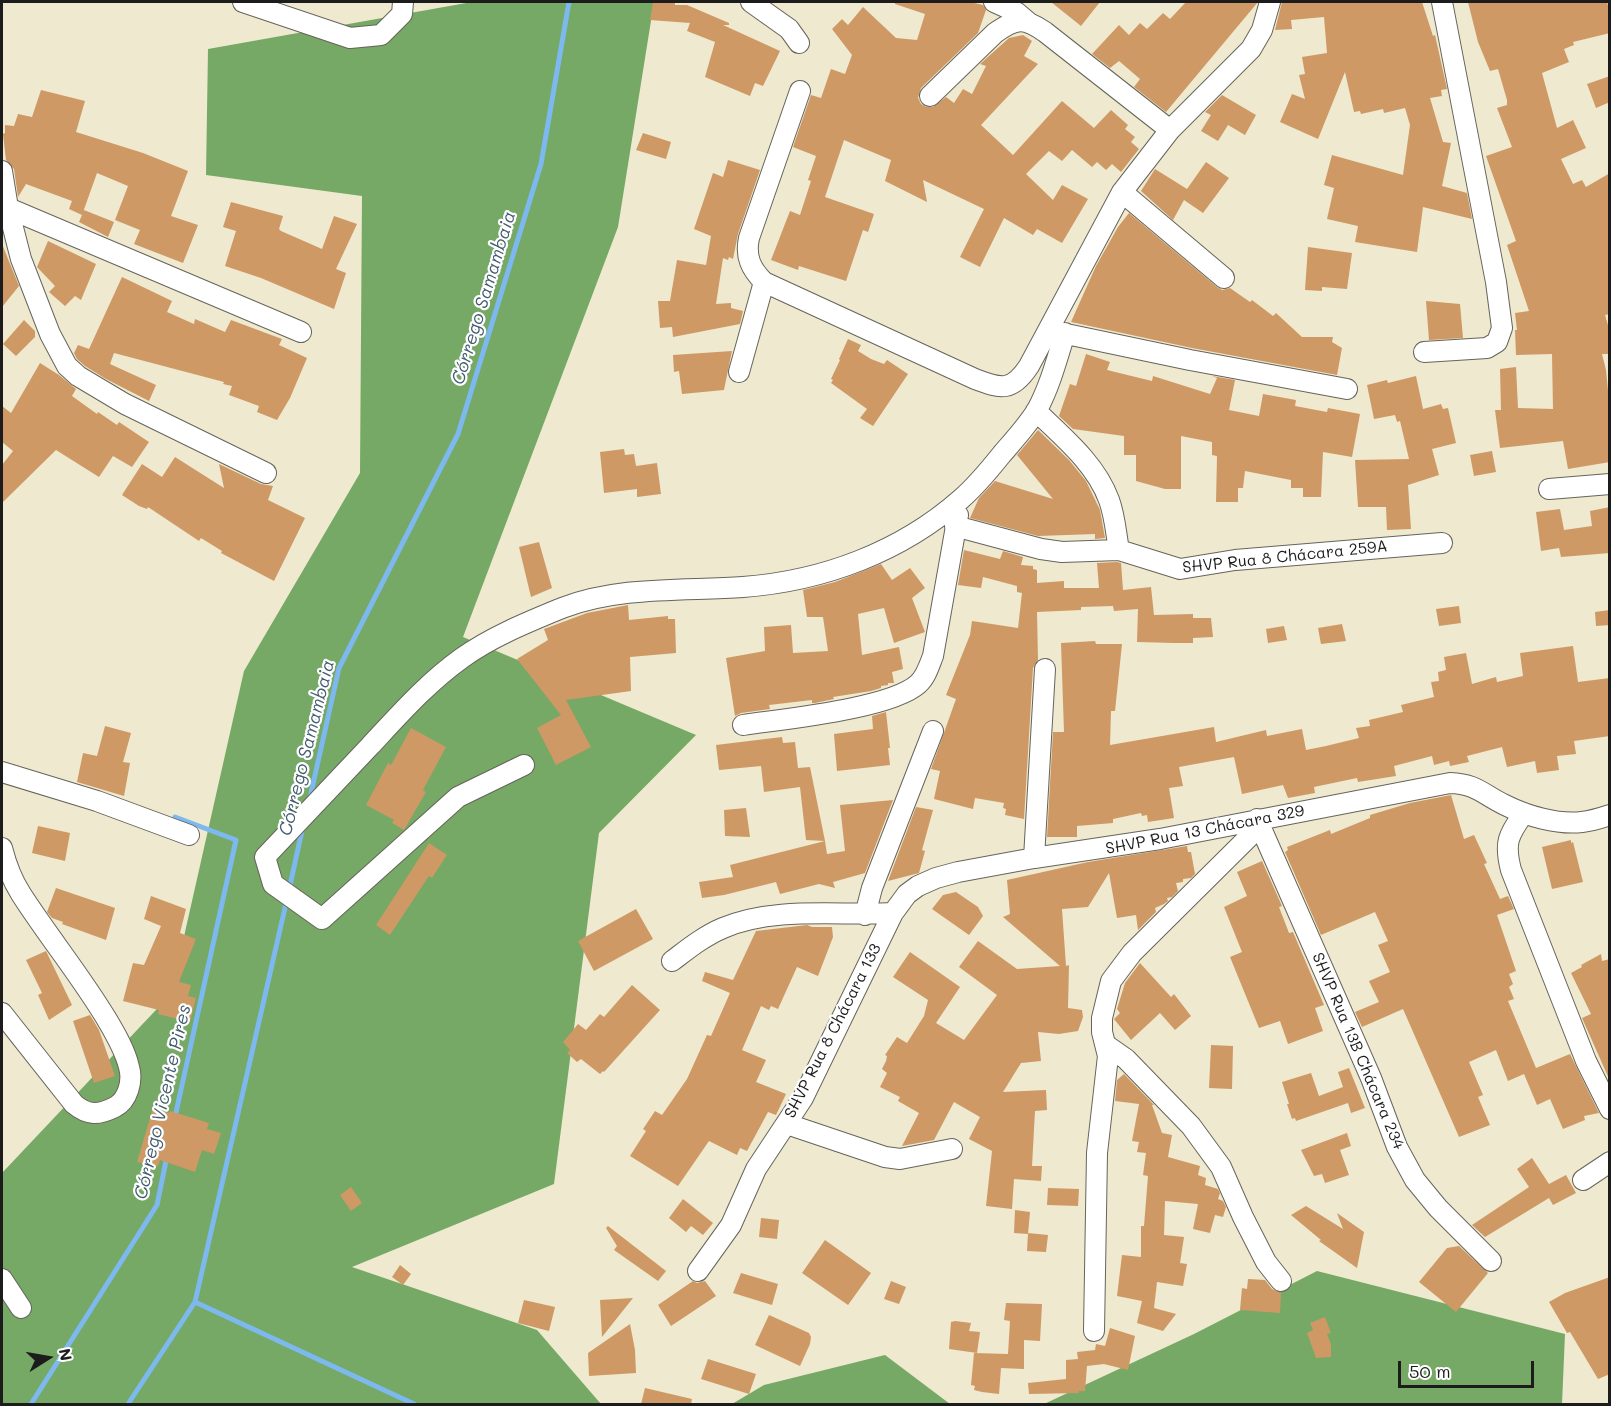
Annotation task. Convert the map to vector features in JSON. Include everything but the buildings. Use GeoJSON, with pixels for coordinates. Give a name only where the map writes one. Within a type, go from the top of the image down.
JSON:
{"type":"FeatureCollection","features":[{"type":"Feature","properties":{"kind":"street"},"geometry":{"type":"LineString","coordinates":[[243,2],[350,38],[381,35],[402,14],[404,2]]}},
{"type":"Feature","properties":{"kind":"street"},"geometry":{"type":"LineString","coordinates":[[751,2],[789,29],[799,43]]}},
{"type":"Feature","properties":{"kind":"street"},"geometry":{"type":"LineString","coordinates":[[994,2],[1016,12],[1045,32],[1170,130]]}},
{"type":"Feature","properties":{"kind":"street"},"geometry":{"type":"LineString","coordinates":[[800,91],[756,212],[747,246],[750,263],[764,282],[975,379],[998,386],[1015,384],[1057,332],[1122,192],[1170,130],[1230,72],[1257,40],[1270,2]]}},
{"type":"Feature","properties":{"kind":"street"},"geometry":{"type":"LineString","coordinates":[[1424,352],[1487,348],[1497,342],[1502,328],[1496,282],[1442,2]]}},
{"type":"Feature","properties":{"kind":"street"},"geometry":{"type":"LineString","coordinates":[[930,96],[974,52],[1000,30],[1017,21],[1029,23]]}},
{"type":"Feature","properties":{"kind":"street"},"geometry":{"type":"LineString","coordinates":[[2,171],[8,208],[21,259],[43,318],[63,360],[72,371],[125,404],[266,473]]}},
{"type":"Feature","properties":{"kind":"street"},"geometry":{"type":"LineString","coordinates":[[1122,192],[1224,278]]}},
{"type":"Feature","properties":{"kind":"street"},"geometry":{"type":"LineString","coordinates":[[8,208],[301,332]]}},
{"type":"Feature","properties":{"kind":"street"},"geometry":{"type":"LineString","coordinates":[[739,372],[764,282]]}},
{"type":"Feature","properties":{"kind":"street"},"geometry":{"type":"LineString","coordinates":[[1057,332],[1190,360],[1347,389]]}},
{"type":"Feature","properties":{"kind":"street"},"geometry":{"type":"LineString","coordinates":[[524,765],[458,797],[322,919],[273,884],[265,857],[415,697],[464,656],[490,641],[564,607],[592,599],[668,590],[745,586],[801,578],[875,555],[902,543],[963,498],[1000,457],[1036,411],[1054,370],[1057,332]]}},
{"type":"Feature","properties":{"kind":"street"},"geometry":{"type":"LineString","coordinates":[[1036,411],[1074,448],[1102,483],[1110,502],[1119,550]]}},
{"type":"Feature","properties":{"kind":"street"},"geometry":{"type":"LineString","coordinates":[[1549,489],[1610,484]]}},
{"type":"Feature","properties":{"kind":"street"},"geometry":{"type":"LineString","coordinates":[[743,725],[859,707],[886,700],[918,684],[933,656],[955,526],[963,498]]}},
{"type":"Feature","properties":{"kind":"street","name":"SHVP Rua 8 Chácara 259A"},"geometry":{"type":"LineString","coordinates":[[955,526],[1041,549],[1062,552],[1119,550],[1180,570],[1235,560],[1442,543]]}},
{"type":"Feature","properties":{"kind":"street"},"geometry":{"type":"LineString","coordinates":[[1034,858],[1045,669]]}},
{"type":"Feature","properties":{"kind":"street"},"geometry":{"type":"LineString","coordinates":[[865,915],[872,888],[933,731]]}},
{"type":"Feature","properties":{"kind":"street"},"geometry":{"type":"LineString","coordinates":[[2,772],[96,801],[189,835]]}},
{"type":"Feature","properties":{"kind":"street","name":"SHVP Rua 13 Chácara 329"},"geometry":{"type":"LineString","coordinates":[[893,913],[907,894],[918,886],[958,872],[1258,823],[1449,783],[1472,786],[1504,805],[1524,813],[1562,822],[1583,822],[1610,815]]}},
{"type":"Feature","properties":{"kind":"street"},"geometry":{"type":"LineString","coordinates":[[1524,813],[1507,841],[1511,870],[1586,1061],[1610,1109]]}},
{"type":"Feature","properties":{"kind":"street"},"geometry":{"type":"LineString","coordinates":[[1094,1330],[1096,1152],[1108,1056],[1102,1032],[1102,1018],[1111,981],[1132,953],[1258,823]]}},
{"type":"Feature","properties":{"kind":"street","name":"SHVP Rua 13B Chácara 234"},"geometry":{"type":"LineString","coordinates":[[1258,823],[1366,1068],[1396,1147],[1415,1180],[1438,1208],[1491,1261]]}},
{"type":"Feature","properties":{"kind":"street"},"geometry":{"type":"LineString","coordinates":[[2,848],[16,887],[92,994],[123,1048],[131,1080],[128,1092],[120,1104],[101,1113],[83,1112],[74,1104],[2,1013]]}},
{"type":"Feature","properties":{"kind":"street"},"geometry":{"type":"LineString","coordinates":[[672,961],[696,942],[723,928],[752,919],[779,916],[893,913]]}},
{"type":"Feature","properties":{"kind":"street","name":"SHVP Rua 8 Chácara 133"},"geometry":{"type":"LineString","coordinates":[[698,1271],[731,1224],[756,1169],[803,1098],[893,913]]}},
{"type":"Feature","properties":{"kind":"street"},"geometry":{"type":"LineString","coordinates":[[1106,1045],[1126,1059],[1183,1118],[1215,1158],[1266,1262],[1281,1281]]}},
{"type":"Feature","properties":{"kind":"street"},"geometry":{"type":"LineString","coordinates":[[787,1124],[885,1157],[900,1159],[952,1149]]}},
{"type":"Feature","properties":{"kind":"street"},"geometry":{"type":"LineString","coordinates":[[1582,1180],[1610,1162]]}},
{"type":"Feature","properties":{"kind":"street"},"geometry":{"type":"LineString","coordinates":[[2,1279],[21,1308]]}},
{"type":"Feature","properties":{"kind":"green space"},"geometry":{"type":"Polygon","coordinates":[[[472,2],[654,2],[618,227],[463,637],[696,735],[599,833],[554,1184],[352,1267],[537,1330],[601,1404],[2,1404],[2,1173],[171,994],[244,671],[360,473],[362,196],[206,175],[208,49],[472,2]]]}},
{"type":"Feature","properties":{"kind":"green space"},"geometry":{"type":"Polygon","coordinates":[[[1317,1271],[1565,1334],[1562,1404],[1044,1404],[1194,1334],[1317,1271]]]}},
{"type":"Feature","properties":{"kind":"green space"},"geometry":{"type":"Polygon","coordinates":[[[885,1355],[950,1404],[732,1404],[764,1385],[885,1355]]]}},
{"type":"Feature","properties":{"kind":"waterway","name":"Córrego Samambaia"},"geometry":{"type":"LineString","coordinates":[[309,802],[339,668],[458,434],[541,164],[569,2]]}},
{"type":"Feature","properties":{"kind":"waterway","name":"Córrego Vicente Pires"},"geometry":{"type":"LineString","coordinates":[[175,817],[236,840],[175,1117]]}},
{"type":"Feature","properties":{"kind":"waterway","name":"Córrego Samambaia"},"geometry":{"type":"LineString","coordinates":[[289,890],[303,826]]}},
{"type":"Feature","properties":{"kind":"waterway","name":"Córrego Samambaia"},"geometry":{"type":"LineString","coordinates":[[128,1404],[195,1302],[287,899]]}},
{"type":"Feature","properties":{"kind":"waterway","name":"Córrego Vicente Pires"},"geometry":{"type":"LineString","coordinates":[[31,1404],[157,1205],[167,1156]]}},
{"type":"Feature","properties":{"kind":"waterway"},"geometry":{"type":"LineString","coordinates":[[195,1302],[414,1404]]}}]}
